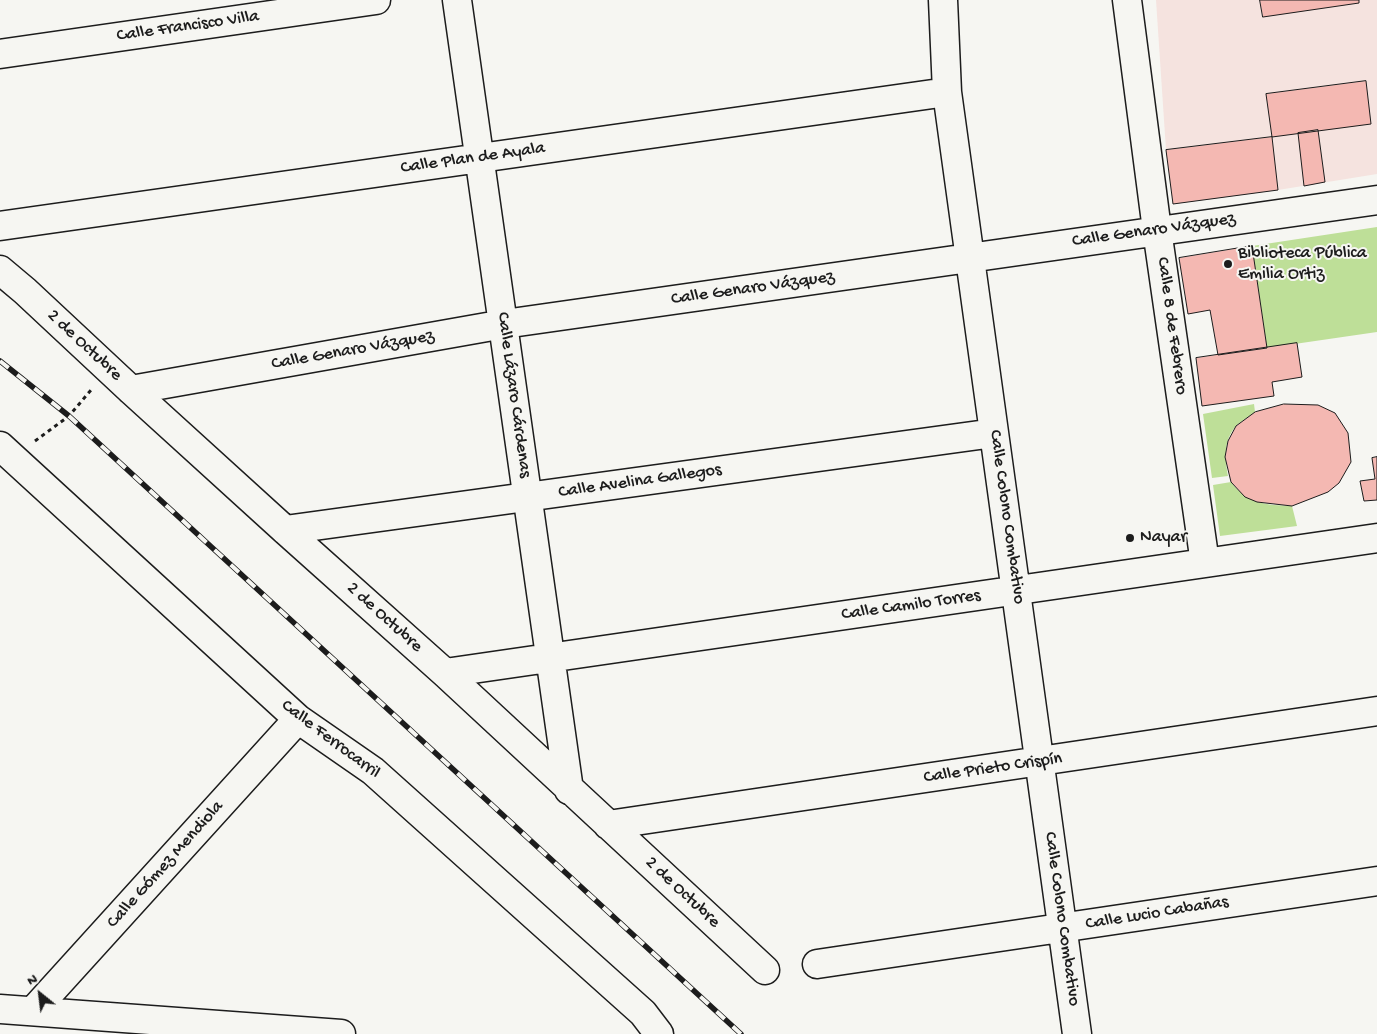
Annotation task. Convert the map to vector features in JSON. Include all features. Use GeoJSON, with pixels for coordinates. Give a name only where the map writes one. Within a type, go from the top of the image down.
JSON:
{"type":"FeatureCollection","features":[{"type":"Feature","properties":{"kind":"street","name":"Calle Francisco Villa"},"geometry":{"type":"LineString","coordinates":[[0,54],[376,0]]}},
{"type":"Feature","properties":{"kind":"street","name":"Calle Lázaro Cárdenas"},"geometry":{"type":"LineString","coordinates":[[457,0],[569,790]]}},
{"type":"Feature","properties":{"kind":"street","name":"Calle Colono Combativo"},"geometry":{"type":"LineString","coordinates":[[943,0],[947,92],[1078,1034]]}},
{"type":"Feature","properties":{"kind":"street","name":"Calle 8 de Febrero"},"geometry":{"type":"LineString","coordinates":[[1127,0],[1157,230],[1205,563]]}},
{"type":"Feature","properties":{"kind":"street","name":"Calle Plan de Ayala"},"geometry":{"type":"LineString","coordinates":[[0,226],[947,92]]}},
{"type":"Feature","properties":{"kind":"street","name":"Calle Genaro Vázquez"},"geometry":{"type":"LineString","coordinates":[[131,390],[504,324],[1377,200]]}},
{"type":"Feature","properties":{"kind":"street","name":"2 de Octubre"},"geometry":{"type":"LineString","coordinates":[[0,270],[445,673],[765,970]]}},
{"type":"Feature","properties":{"kind":"street","name":"Calle Avelina Gallegos"},"geometry":{"type":"LineString","coordinates":[[285,530],[994,433]]}},
{"type":"Feature","properties":{"kind":"street","name":"Calle Ferrocarril"},"geometry":{"type":"LineString","coordinates":[[4,458],[298,719],[373,771],[643,1014],[659,1034]]}},
{"type":"Feature","properties":{"kind":"street","name":"Calle Camilo Torres"},"geometry":{"type":"LineString","coordinates":[[445,673],[1377,538]]}},
{"type":"Feature","properties":{"kind":"street","name":"Calle Prieto Crispín"},"geometry":{"type":"LineString","coordinates":[[608,825],[1377,711]]}},
{"type":"Feature","properties":{"kind":"street","name":"Calle Gómez Mendiola"},"geometry":{"type":"LineString","coordinates":[[34,1010],[298,719]]}},
{"type":"Feature","properties":{"kind":"street","name":"Calle Lucio Cabañas"},"geometry":{"type":"LineString","coordinates":[[818,964],[1377,880]]}},
{"type":"Feature","properties":{"kind":"street"},"geometry":{"type":"LineString","coordinates":[[0,1008],[341,1034]]}},
{"type":"Feature","properties":{"kind":"path"},"geometry":{"type":"LineString","coordinates":[[4,458],[70,416],[109,369]]}},
{"type":"Feature","properties":{"kind":"shaded area"},"geometry":{"type":"Polygon","coordinates":[[[1156,0],[1377,0],[1377,174],[1173,204],[1166,150],[1156,0]]]}},
{"type":"Feature","properties":{"kind":"green space"},"geometry":{"type":"Polygon","coordinates":[[[1377,227],[1377,332],[1267,348],[1252,246],[1377,227]]]}},
{"type":"Feature","properties":{"kind":"green space"},"geometry":{"type":"Polygon","coordinates":[[[1254,404],[1255,412],[1236,426],[1229,438],[1226,450],[1228,476],[1212,478],[1203,414],[1254,404]]]}},
{"type":"Feature","properties":{"kind":"green space"},"geometry":{"type":"Polygon","coordinates":[[[1231,482],[1244,495],[1258,502],[1292,506],[1297,526],[1220,536],[1213,485],[1231,482]]]}},
{"type":"Feature","properties":{"kind":"building"},"geometry":{"type":"Polygon","coordinates":[[[1260,0],[1359,0],[1359,3],[1263,17],[1260,0]]]}},
{"type":"Feature","properties":{"kind":"building"},"geometry":{"type":"Polygon","coordinates":[[[1366,81],[1371,124],[1272,137],[1266,94],[1366,81]]]}},
{"type":"Feature","properties":{"kind":"building"},"geometry":{"type":"Polygon","coordinates":[[[1318,130],[1325,182],[1304,186],[1298,133],[1318,130]]]}},
{"type":"Feature","properties":{"kind":"building"},"geometry":{"type":"Polygon","coordinates":[[[1272,137],[1278,190],[1173,204],[1166,150],[1272,137]]]}},
{"type":"Feature","properties":{"kind":"building"},"geometry":{"type":"Polygon","coordinates":[[[1252,246],[1267,348],[1218,355],[1210,310],[1188,314],[1179,258],[1252,246]]]}},
{"type":"Feature","properties":{"kind":"building"},"geometry":{"type":"Polygon","coordinates":[[[1297,343],[1302,377],[1272,382],[1274,396],[1202,406],[1196,358],[1297,343]]]}},
{"type":"Feature","properties":{"kind":"building"},"geometry":{"type":"Polygon","coordinates":[[[1284,404],[1318,405],[1335,413],[1348,433],[1351,462],[1339,483],[1328,492],[1292,506],[1257,502],[1245,497],[1231,482],[1225,457],[1228,441],[1236,426],[1255,412],[1284,404]]]}},
{"type":"Feature","properties":{"kind":"building"},"geometry":{"type":"Polygon","coordinates":[[[1377,457],[1377,500],[1364,501],[1360,481],[1375,479],[1372,458],[1377,457]]]}},
{"type":"Feature","properties":{"kind":"railway"},"geometry":{"type":"LineString","coordinates":[[0,361],[69,416],[741,1034]]}},
{"type":"Feature","properties":{"kind":"place","name":"Biblioteca Pública Emilia Ortiz"},"geometry":{"type":"Point","coordinates":[1228,264]}},
{"type":"Feature","properties":{"kind":"place","name":"Nayar"},"geometry":{"type":"Point","coordinates":[1130,538]}}]}
